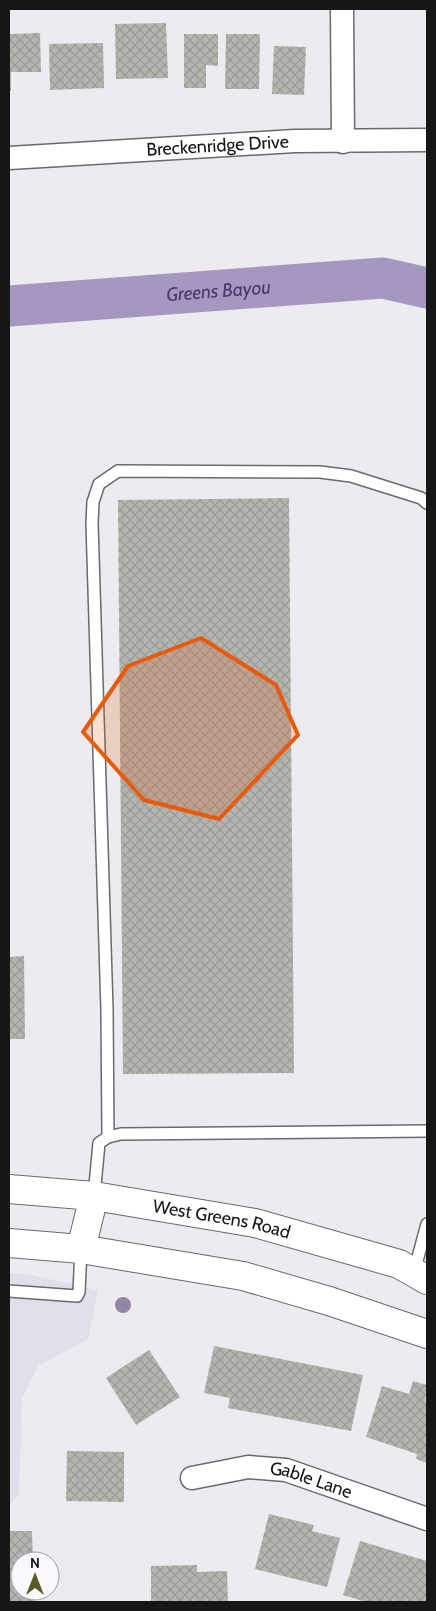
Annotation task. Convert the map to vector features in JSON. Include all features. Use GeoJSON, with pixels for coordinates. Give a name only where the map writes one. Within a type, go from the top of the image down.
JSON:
{"type":"FeatureCollection","features":[{"type":"Feature","properties":{"kind":"main road","name":"West Greens Road"},"geometry":{"type":"LineString","coordinates":[[9,1189],[94,1196],[255,1223],[400,1264],[421,1276]]}},
{"type":"Feature","properties":{"kind":"main road"},"geometry":{"type":"LineString","coordinates":[[82,1249],[94,1196]]}},
{"type":"Feature","properties":{"kind":"main road"},"geometry":{"type":"LineString","coordinates":[[9,1243],[82,1249],[243,1276],[329,1301],[427,1334]]}},
{"type":"Feature","properties":{"kind":"street"},"geometry":{"type":"LineString","coordinates":[[342,9],[343,142]]}},
{"type":"Feature","properties":{"kind":"street","name":"Breckenridge Drive"},"geometry":{"type":"LineString","coordinates":[[9,158],[295,141],[427,140]]}},
{"type":"Feature","properties":{"kind":"street","name":"Gable Lane"},"geometry":{"type":"LineString","coordinates":[[192,1478],[248,1466],[286,1470],[427,1519]]}},
{"type":"Feature","properties":{"kind":"lane"},"geometry":{"type":"LineString","coordinates":[[108,1136],[108,1010],[92,523],[93,502],[99,484],[118,471],[320,472],[351,476],[421,498],[427,503]]}},
{"type":"Feature","properties":{"kind":"lane"},"geometry":{"type":"LineString","coordinates":[[94,1196],[99,1143],[108,1136],[121,1134],[427,1130]]}},
{"type":"Feature","properties":{"kind":"lane"},"geometry":{"type":"LineString","coordinates":[[421,1276],[427,1224]]}},
{"type":"Feature","properties":{"kind":"lane"},"geometry":{"type":"LineString","coordinates":[[9,1291],[76,1296],[82,1249]]}},
{"type":"Feature","properties":{"kind":"highlighted area"},"geometry":{"type":"Polygon","coordinates":[[[201,638],[276,685],[298,735],[219,819],[144,800],[83,732],[128,666],[201,638]]]}},
{"type":"Feature","properties":{"kind":"shaded area"},"geometry":{"type":"Polygon","coordinates":[[[9,1273],[28,1274],[98,1290],[88,1339],[38,1366],[22,1399],[19,1495],[9,1505],[9,1273]]]}},
{"type":"Feature","properties":{"kind":"building"},"geometry":{"type":"Polygon","coordinates":[[[166,23],[168,78],[116,79],[115,24],[166,23]]]}},
{"type":"Feature","properties":{"kind":"building"},"geometry":{"type":"Polygon","coordinates":[[[40,33],[41,72],[11,72],[11,91],[9,91],[9,34],[40,33]]]}},
{"type":"Feature","properties":{"kind":"building"},"geometry":{"type":"Polygon","coordinates":[[[184,34],[218,34],[218,66],[206,65],[206,88],[184,88],[184,34]]]}},
{"type":"Feature","properties":{"kind":"building"},"geometry":{"type":"Polygon","coordinates":[[[226,34],[260,34],[259,89],[225,89],[226,34]]]}},
{"type":"Feature","properties":{"kind":"building"},"geometry":{"type":"Polygon","coordinates":[[[103,43],[104,88],[50,90],[49,44],[103,43]]]}},
{"type":"Feature","properties":{"kind":"building"},"geometry":{"type":"Polygon","coordinates":[[[274,46],[306,47],[304,95],[272,94],[274,46]]]}},
{"type":"Feature","properties":{"kind":"building"},"geometry":{"type":"Polygon","coordinates":[[[289,498],[294,1073],[123,1074],[118,500],[289,498]]]}},
{"type":"Feature","properties":{"kind":"building"},"geometry":{"type":"Polygon","coordinates":[[[24,956],[25,1039],[9,1039],[9,957],[24,956]]]}},
{"type":"Feature","properties":{"kind":"building"},"geometry":{"type":"Polygon","coordinates":[[[214,1346],[363,1375],[351,1431],[228,1408],[230,1398],[204,1393],[214,1346]]]}},
{"type":"Feature","properties":{"kind":"building"},"geometry":{"type":"Polygon","coordinates":[[[149,1350],[180,1397],[136,1425],[106,1378],[149,1350]]]}},
{"type":"Feature","properties":{"kind":"building"},"geometry":{"type":"Polygon","coordinates":[[[413,1381],[427,1385],[425,1402],[427,1402],[427,1463],[416,1459],[417,1454],[366,1437],[382,1386],[409,1394],[413,1381]]]}},
{"type":"Feature","properties":{"kind":"building"},"geometry":{"type":"Polygon","coordinates":[[[67,1451],[124,1452],[124,1502],[66,1501],[67,1451]]]}},
{"type":"Feature","properties":{"kind":"building"},"geometry":{"type":"Polygon","coordinates":[[[269,1514],[314,1525],[312,1531],[340,1538],[327,1587],[255,1569],[269,1514]]]}},
{"type":"Feature","properties":{"kind":"building"},"geometry":{"type":"Polygon","coordinates":[[[9,1531],[32,1531],[33,1551],[10,1551],[10,1601],[34,1602],[9,1602],[9,1531]]]}},
{"type":"Feature","properties":{"kind":"building"},"geometry":{"type":"Polygon","coordinates":[[[360,1541],[427,1561],[427,1602],[366,1602],[343,1595],[360,1541]]]}},
{"type":"Feature","properties":{"kind":"building"},"geometry":{"type":"Polygon","coordinates":[[[197,1565],[197,1572],[227,1571],[228,1602],[151,1602],[151,1566],[197,1565]]]}},
{"type":"Feature","properties":{"kind":"waterway","name":"Greens Bayou"},"geometry":{"type":"LineString","coordinates":[[9,306],[383,278],[427,288]]}}]}
